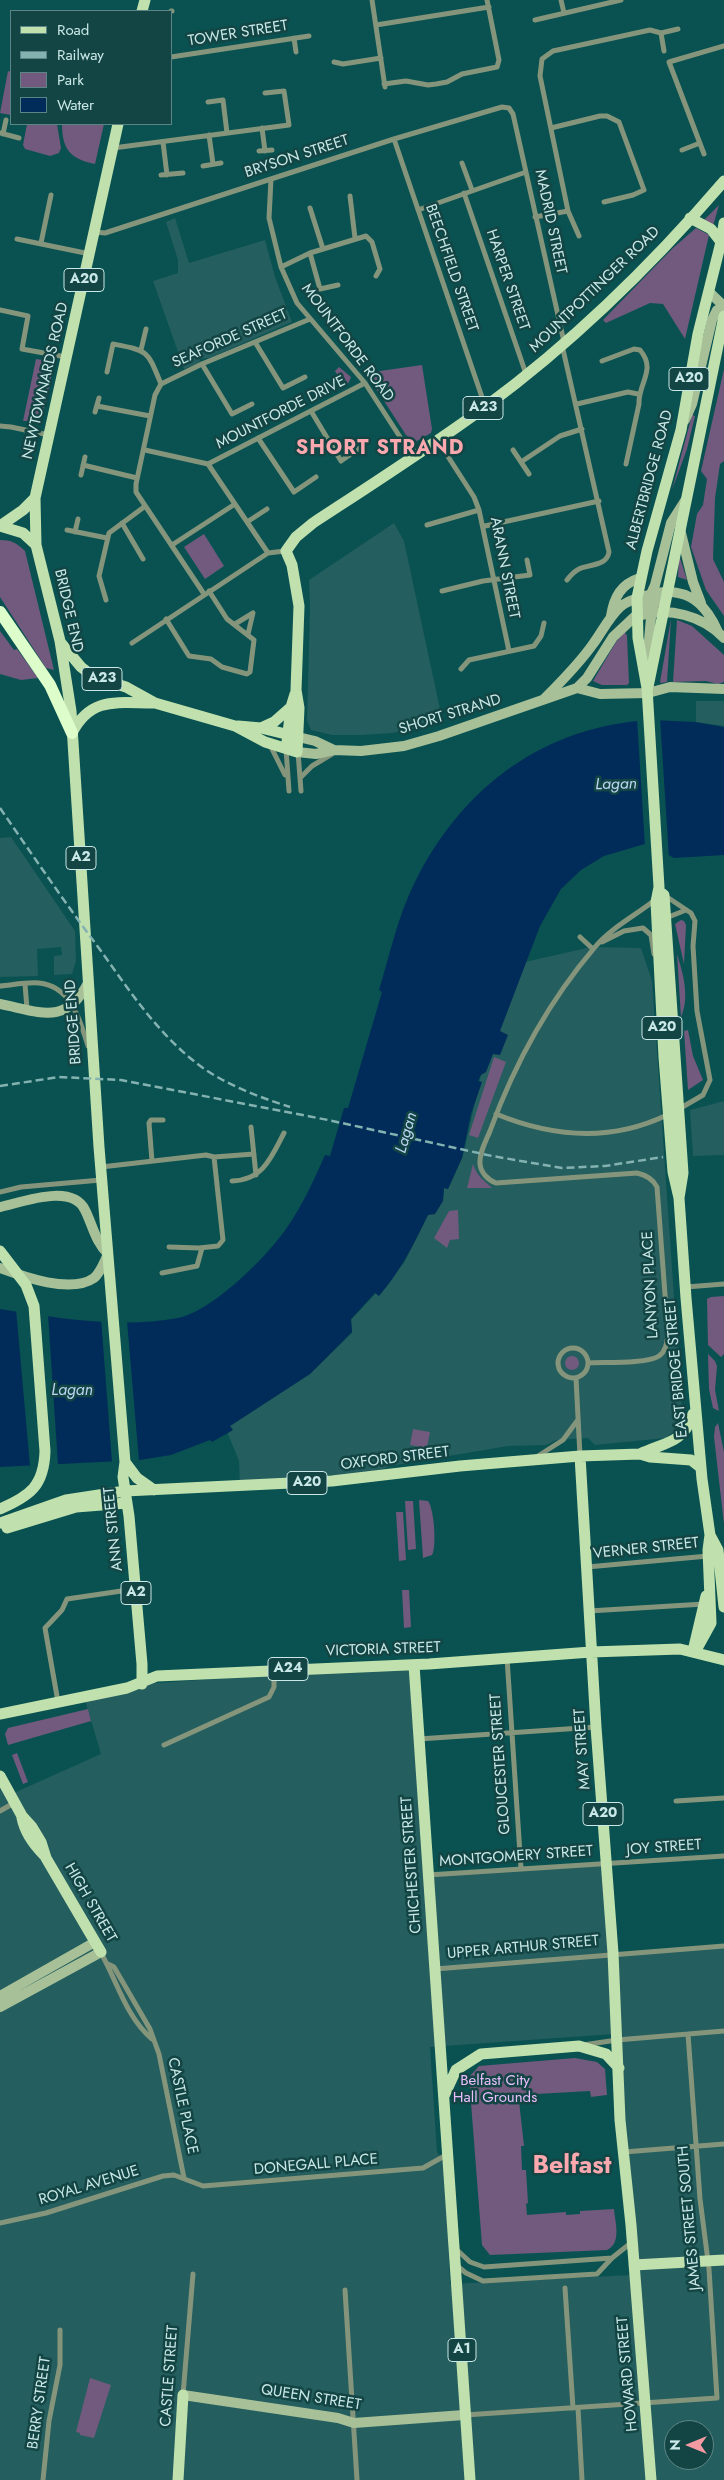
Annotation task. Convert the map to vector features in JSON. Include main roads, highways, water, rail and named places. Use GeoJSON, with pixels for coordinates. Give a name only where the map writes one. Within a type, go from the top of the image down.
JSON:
{"type":"FeatureCollection","features":[{"type":"Feature","properties":{"kind":"highway","name":"BRIDGE END"},"geometry":{"type":"LineString","coordinates":[[0,612],[47,681],[72,732]]}},
{"type":"Feature","properties":{"kind":"main road","name":"NEWTOWNARDS ROAD"},"geometry":{"type":"LineString","coordinates":[[36,545],[34,498],[118,125]]}},
{"type":"Feature","properties":{"kind":"main road","name":"MOUNTPOTTINGER ROAD"},"geometry":{"type":"LineString","coordinates":[[296,690],[298,595],[292,565],[286,551],[296,538],[313,523],[438,441],[486,406],[563,344],[611,299],[724,181]]}},
{"type":"Feature","properties":{"kind":"main road"},"geometry":{"type":"LineString","coordinates":[[690,218],[711,229],[723,239]]}},
{"type":"Feature","properties":{"kind":"main road","name":"ALBERTBRIDGE ROAD"},"geometry":{"type":"LineString","coordinates":[[648,690],[642,669],[636,617],[640,578],[681,430],[698,334],[723,239],[724,223]]}},
{"type":"Feature","properties":{"kind":"main road"},"geometry":{"type":"LineString","coordinates":[[681,430],[692,404],[712,320],[718,310],[724,306],[709,292]]}},
{"type":"Feature","properties":{"kind":"main road","name":"ALBERTBRIDGE ROAD"},"geometry":{"type":"LineString","coordinates":[[657,863],[648,690],[685,501],[721,342],[724,316]]}},
{"type":"Feature","properties":{"kind":"main road","name":"NEWTOWNARDS ROAD"},"geometry":{"type":"LineString","coordinates":[[0,526],[23,510],[34,498]]}},
{"type":"Feature","properties":{"kind":"main road"},"geometry":{"type":"LineString","coordinates":[[577,688],[587,678],[613,637],[645,607],[652,594],[671,523],[685,501]]}},
{"type":"Feature","properties":{"kind":"main road"},"geometry":{"type":"LineString","coordinates":[[680,525],[693,582],[702,605]]}},
{"type":"Feature","properties":{"kind":"main road"},"geometry":{"type":"LineString","coordinates":[[0,526],[23,533],[36,545]]}},
{"type":"Feature","properties":{"kind":"main road","name":"BRIDGE END"},"geometry":{"type":"LineString","coordinates":[[36,545],[60,641],[72,732],[92,1058],[125,1462]]}},
{"type":"Feature","properties":{"kind":"main road"},"geometry":{"type":"LineString","coordinates":[[611,617],[616,598],[622,588],[640,578]]}},
{"type":"Feature","properties":{"kind":"main road"},"geometry":{"type":"LineString","coordinates":[[642,669],[648,652],[650,612],[652,606],[667,592],[687,595],[702,605],[711,616],[721,635]]}},
{"type":"Feature","properties":{"kind":"main road","name":"SHORT STRAND"},"geometry":{"type":"LineString","coordinates":[[543,699],[577,664],[621,606],[637,598],[667,592]]}},
{"type":"Feature","properties":{"kind":"main road"},"geometry":{"type":"LineString","coordinates":[[636,617],[650,612],[664,611],[683,614],[721,635]]}},
{"type":"Feature","properties":{"kind":"main road","name":"SHORT STRAND"},"geometry":{"type":"LineString","coordinates":[[60,641],[87,673],[126,687],[155,703],[235,726],[270,744],[316,754],[336,750],[361,751],[404,746],[440,736],[577,688]]}},
{"type":"Feature","properties":{"kind":"main road"},"geometry":{"type":"LineString","coordinates":[[577,688],[600,694],[670,687],[723,689]]}},
{"type":"Feature","properties":{"kind":"main road"},"geometry":{"type":"LineString","coordinates":[[292,750],[291,707],[296,690]]}},
{"type":"Feature","properties":{"kind":"main road"},"geometry":{"type":"LineString","coordinates":[[292,736],[299,708],[296,690]]}},
{"type":"Feature","properties":{"kind":"main road","name":"SHORT STRAND"},"geometry":{"type":"LineString","coordinates":[[72,732],[79,719],[102,704],[155,703]]}},
{"type":"Feature","properties":{"kind":"main road"},"geometry":{"type":"LineString","coordinates":[[261,728],[274,722],[291,707]]}},
{"type":"Feature","properties":{"kind":"main road","name":"SHORT STRAND"},"geometry":{"type":"LineString","coordinates":[[235,726],[261,728],[315,741],[336,750]]}},
{"type":"Feature","properties":{"kind":"main road","name":"EAST BRIDGE STREET"},"geometry":{"type":"LineString","coordinates":[[657,863],[659,895],[658,961],[672,1093]]}},
{"type":"Feature","properties":{"kind":"main road","name":"EAST BRIDGE STREET"},"geometry":{"type":"LineString","coordinates":[[659,895],[665,918],[673,1172],[679,1198],[700,1467],[710,1536],[708,1556],[711,1623],[694,1652]]}},
{"type":"Feature","properties":{"kind":"main road"},"geometry":{"type":"LineString","coordinates":[[0,1004],[59,1013],[73,1005],[82,995],[88,983]]}},
{"type":"Feature","properties":{"kind":"main road"},"geometry":{"type":"LineString","coordinates":[[0,1207],[50,1196],[64,1195],[72,1197],[81,1202],[95,1238],[108,1254],[100,1271],[94,1278],[79,1284],[49,1282],[19,1275],[0,1268]]}},
{"type":"Feature","properties":{"kind":"main road"},"geometry":{"type":"LineString","coordinates":[[0,1251],[19,1275],[32,1296],[36,1318],[44,1466],[36,1487],[24,1497],[0,1509]]}},
{"type":"Feature","properties":{"kind":"main road","name":"OXFORD STREET"},"geometry":{"type":"LineString","coordinates":[[640,1454],[679,1437],[688,1427],[695,1408]]}},
{"type":"Feature","properties":{"kind":"main road","name":"OXFORD STREET"},"geometry":{"type":"LineString","coordinates":[[126,1497],[154,1490],[332,1481],[580,1456],[640,1454],[650,1457],[691,1460],[700,1467]]}},
{"type":"Feature","properties":{"kind":"main road","name":"MAY STREET"},"geometry":{"type":"LineString","coordinates":[[580,1456],[619,2068]]}},
{"type":"Feature","properties":{"kind":"main road"},"geometry":{"type":"LineString","coordinates":[[125,1462],[138,1478],[154,1490]]}},
{"type":"Feature","properties":{"kind":"main road","name":"ANN STREET"},"geometry":{"type":"LineString","coordinates":[[125,1462],[122,1473],[135,1589],[142,1684]]}},
{"type":"Feature","properties":{"kind":"main road"},"geometry":{"type":"LineString","coordinates":[[0,1523],[66,1500],[126,1497]]}},
{"type":"Feature","properties":{"kind":"main road"},"geometry":{"type":"LineString","coordinates":[[0,1529],[76,1506],[126,1497]]}},
{"type":"Feature","properties":{"kind":"main road","name":"EAST BRIDGE STREET"},"geometry":{"type":"LineString","coordinates":[[710,1536],[718,1550],[724,1607]]}},
{"type":"Feature","properties":{"kind":"main road","name":"EAST BRIDGE STREET"},"geometry":{"type":"LineString","coordinates":[[694,1652],[704,1604],[709,1590]]}},
{"type":"Feature","properties":{"kind":"main road","name":"A24"},"geometry":{"type":"LineString","coordinates":[[591,1652],[680,1650],[724,1660]]}},
{"type":"Feature","properties":{"kind":"main road","name":"VICTORIA STREET"},"geometry":{"type":"LineString","coordinates":[[0,1714],[142,1684],[157,1676],[414,1665],[591,1652]]}},
{"type":"Feature","properties":{"kind":"main road","name":"CHICHESTER STREET"},"geometry":{"type":"LineString","coordinates":[[414,1665],[427,1875],[444,2098]]}},
{"type":"Feature","properties":{"kind":"main road","name":"HIGH STREET"},"geometry":{"type":"LineString","coordinates":[[0,1776],[22,1816],[24,1828],[34,1846],[46,1858],[101,1952]]}},
{"type":"Feature","properties":{"kind":"main road"},"geometry":{"type":"LineString","coordinates":[[0,1996],[95,1942]]}},
{"type":"Feature","properties":{"kind":"main road"},"geometry":{"type":"LineString","coordinates":[[1,2008],[101,1952]]}},
{"type":"Feature","properties":{"kind":"main road","name":"A1"},"geometry":{"type":"LineString","coordinates":[[470,2480],[444,2098],[456,2070],[481,2054],[579,2046],[606,2054],[619,2068]]}},
{"type":"Feature","properties":{"kind":"main road","name":"HOWARD STREET"},"geometry":{"type":"LineString","coordinates":[[619,2068],[620,2120],[634,2265],[651,2480]]}},
{"type":"Feature","properties":{"kind":"main road"},"geometry":{"type":"LineString","coordinates":[[634,2265],[724,2260]]}},
{"type":"Feature","properties":{"kind":"main road","name":"QUEEN STREET"},"geometry":{"type":"LineString","coordinates":[[183,2395],[338,2418],[354,2423],[465,2415]]}},
{"type":"Feature","properties":{"kind":"main road","name":"CASTLE STREET"},"geometry":{"type":"LineString","coordinates":[[178,2480],[183,2395]]}},
{"type":"Feature","properties":{"kind":"water","name":"Lagan"},"geometry":{"type":"Polygon","coordinates":[[[652,720],[695,722],[724,727],[724,855],[674,858],[648,843],[604,856],[581,870],[561,889],[540,926],[500,1031],[508,1035],[500,1055],[493,1054],[486,1072],[481,1075],[478,1081],[482,1082],[471,1114],[462,1158],[448,1189],[444,1188],[443,1201],[435,1214],[428,1215],[406,1257],[387,1287],[379,1296],[375,1293],[351,1319],[352,1332],[310,1374],[230,1426],[233,1430],[212,1442],[210,1440],[171,1455],[140,1460],[0,1467],[0,1309],[89,1321],[156,1321],[178,1318],[192,1313],[207,1305],[239,1280],[268,1252],[279,1238],[303,1200],[325,1155],[330,1156],[344,1108],[348,1108],[382,992],[379,990],[404,908],[415,882],[434,848],[457,817],[482,790],[511,767],[542,748],[576,734],[613,724],[652,720]]]}},
{"type":"Feature","properties":{"kind":"railway"},"geometry":{"type":"LineString","coordinates":[[0,808],[124,983],[147,1014],[173,1043],[203,1068],[223,1080],[256,1095],[290,1107]]}},
{"type":"Feature","properties":{"kind":"railway"},"geometry":{"type":"LineString","coordinates":[[0,1086],[59,1077],[121,1080],[328,1120],[492,1156],[562,1168],[605,1166],[663,1157]]}},
{"type":"Feature","properties":{"kind":"district","name":"SHORT STRAND"},"geometry":{"type":"Point","coordinates":[380,449]}},
{"type":"Feature","properties":{"kind":"district","name":"Belfast"},"geometry":{"type":"Point","coordinates":[572,2167]}},
{"type":"Feature","properties":{"kind":"park label","name":"Belfast City Hall Grounds"},"geometry":{"type":"Point","coordinates":[495,2090]}}]}
